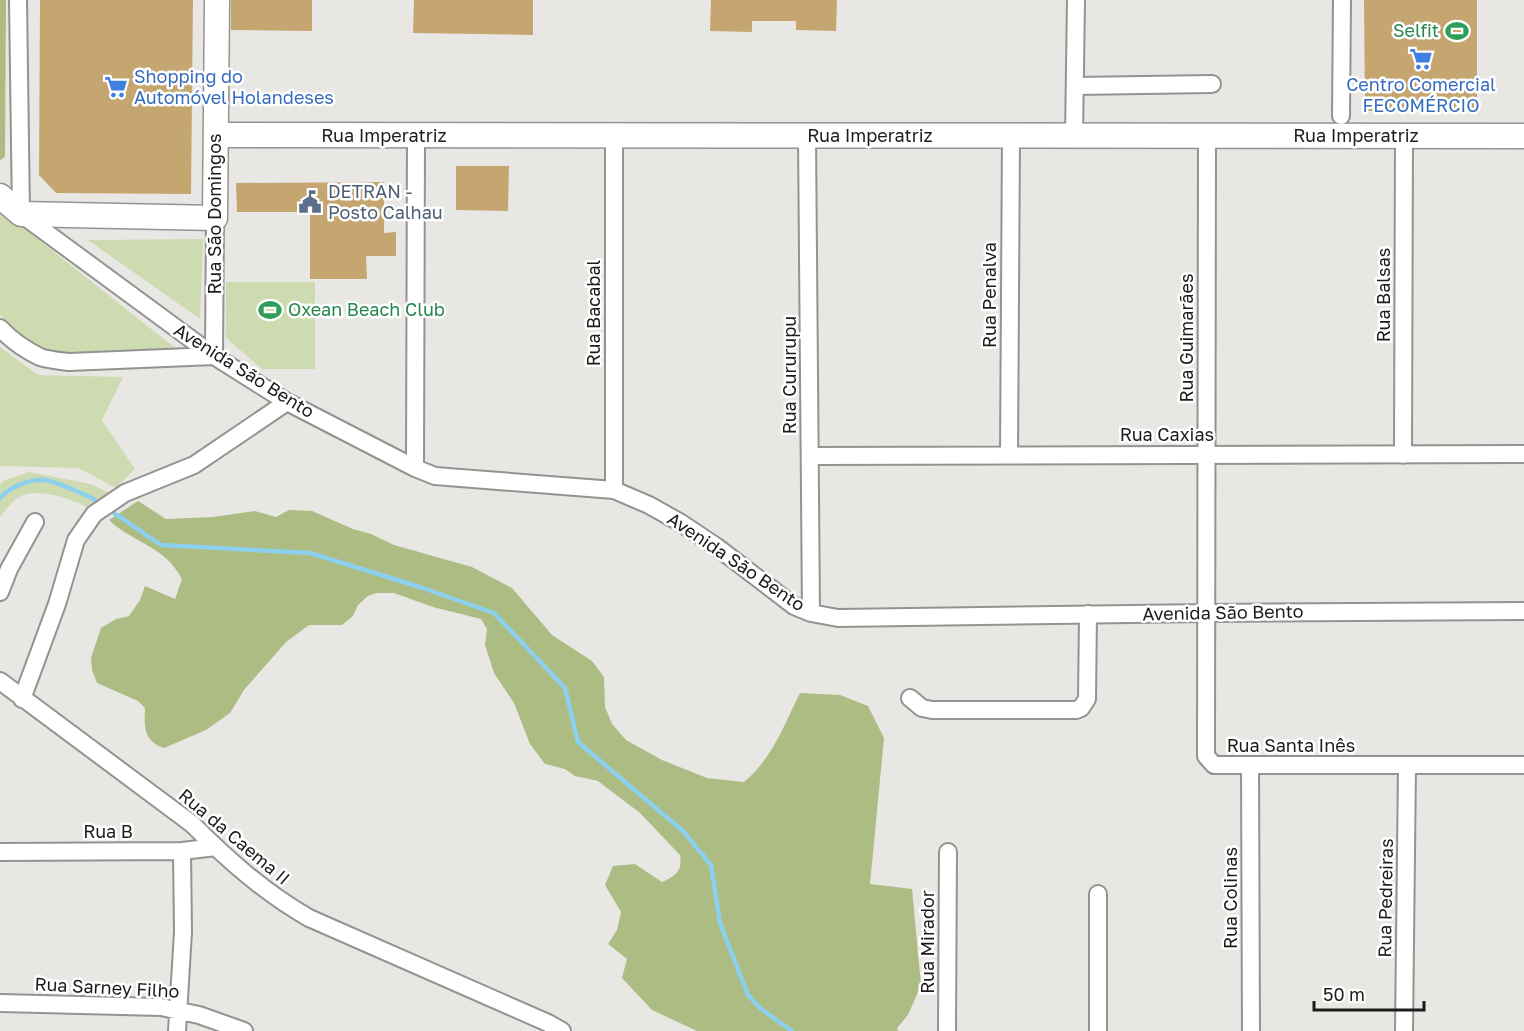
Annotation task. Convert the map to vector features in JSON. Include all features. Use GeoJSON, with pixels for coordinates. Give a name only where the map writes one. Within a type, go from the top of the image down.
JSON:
{"type":"FeatureCollection","features":[{"type":"Feature","properties":{"kind":"street"},"geometry":{"type":"LineString","coordinates":[[18,0],[21,214],[215,218]]}},
{"type":"Feature","properties":{"kind":"street","name":"Rua São Domingos"},"geometry":{"type":"LineString","coordinates":[[214,356],[217,0]]}},
{"type":"Feature","properties":{"kind":"street"},"geometry":{"type":"LineString","coordinates":[[1074,136],[1076,0]]}},
{"type":"Feature","properties":{"kind":"street"},"geometry":{"type":"LineString","coordinates":[[1341,116],[1342,0]]}},
{"type":"Feature","properties":{"kind":"street"},"geometry":{"type":"LineString","coordinates":[[1075,86],[1212,84]]}},
{"type":"Feature","properties":{"kind":"street","name":"Rua Imperatriz"},"geometry":{"type":"LineString","coordinates":[[216,135],[1524,136]]}},
{"type":"Feature","properties":{"kind":"street"},"geometry":{"type":"LineString","coordinates":[[415,468],[416,136]]}},
{"type":"Feature","properties":{"kind":"street","name":"Rua Bacabal"},"geometry":{"type":"LineString","coordinates":[[614,136],[614,490]]}},
{"type":"Feature","properties":{"kind":"street","name":"Rua Cururupu"},"geometry":{"type":"LineString","coordinates":[[807,136],[811,613]]}},
{"type":"Feature","properties":{"kind":"street","name":"Rua Penalva"},"geometry":{"type":"LineString","coordinates":[[1009,455],[1011,136]]}},
{"type":"Feature","properties":{"kind":"street","name":"Rua Guimarães"},"geometry":{"type":"LineString","coordinates":[[1207,136],[1207,613]]}},
{"type":"Feature","properties":{"kind":"street","name":"Rua Balsas"},"geometry":{"type":"LineString","coordinates":[[1403,455],[1404,136]]}},
{"type":"Feature","properties":{"kind":"street","name":"Avenida São Bento"},"geometry":{"type":"LineString","coordinates":[[0,196],[21,214],[214,356],[287,402],[415,468],[435,476],[614,490],[649,505],[681,523],[717,547],[794,606],[811,613],[838,618],[1524,611]]}},
{"type":"Feature","properties":{"kind":"street"},"geometry":{"type":"LineString","coordinates":[[0,328],[40,357],[52,360],[69,362],[214,356]]}},
{"type":"Feature","properties":{"kind":"street"},"geometry":{"type":"LineString","coordinates":[[22,699],[57,604],[76,540],[94,514],[125,493],[194,465],[287,402]]}},
{"type":"Feature","properties":{"kind":"street","name":"Rua Caxias"},"geometry":{"type":"LineString","coordinates":[[810,456],[1524,454]]}},
{"type":"Feature","properties":{"kind":"street"},"geometry":{"type":"LineString","coordinates":[[0,592],[9,569],[35,522]]}},
{"type":"Feature","properties":{"kind":"street","name":"Rua Santa Inês"},"geometry":{"type":"LineString","coordinates":[[1207,613],[1206,756],[1214,765],[1524,765]]}},
{"type":"Feature","properties":{"kind":"street"},"geometry":{"type":"LineString","coordinates":[[910,698],[922,708],[932,710],[1076,710],[1081,708],[1087,699],[1088,614]]}},
{"type":"Feature","properties":{"kind":"street","name":"Rua da Caema II"},"geometry":{"type":"LineString","coordinates":[[0,681],[192,824],[272,896],[309,918],[475,990],[562,1031]]}},
{"type":"Feature","properties":{"kind":"street","name":"Rua Colinas"},"geometry":{"type":"LineString","coordinates":[[1250,765],[1251,1031]]}},
{"type":"Feature","properties":{"kind":"street","name":"Rua Pedreiras"},"geometry":{"type":"LineString","coordinates":[[1404,1031],[1407,765]]}},
{"type":"Feature","properties":{"kind":"street","name":"Rua B"},"geometry":{"type":"LineString","coordinates":[[0,852],[182,851],[216,848]]}},
{"type":"Feature","properties":{"kind":"street"},"geometry":{"type":"LineString","coordinates":[[177,1031],[183,932],[182,851]]}},
{"type":"Feature","properties":{"kind":"street","name":"Rua Mirador"},"geometry":{"type":"LineString","coordinates":[[947,1031],[948,852]]}},
{"type":"Feature","properties":{"kind":"street"},"geometry":{"type":"LineString","coordinates":[[1098,894],[1098,1031]]}},
{"type":"Feature","properties":{"kind":"street","name":"Rua Sarney Filho"},"geometry":{"type":"LineString","coordinates":[[0,1003],[144,1005],[179,1009],[244,1031]]}},
{"type":"Feature","properties":{"kind":"green space"},"geometry":{"type":"Polygon","coordinates":[[[0,0],[6,0],[5,157],[0,160],[0,0]]]}},
{"type":"Feature","properties":{"kind":"green space"},"geometry":{"type":"Polygon","coordinates":[[[0,209],[175,348],[52,355],[23,338],[0,314],[0,209]]]}},
{"type":"Feature","properties":{"kind":"green space"},"geometry":{"type":"Polygon","coordinates":[[[203,239],[200,319],[88,240],[203,239]]]}},
{"type":"Feature","properties":{"kind":"green space","name":"Oxean Beach Club"},"geometry":{"type":"Polygon","coordinates":[[[226,282],[315,282],[315,369],[262,369],[226,338],[226,282]]]}},
{"type":"Feature","properties":{"kind":"green space"},"geometry":{"type":"Polygon","coordinates":[[[0,347],[38,375],[123,377],[102,420],[135,469],[116,488],[78,468],[0,466],[0,347]]]}},
{"type":"Feature","properties":{"kind":"green space"},"geometry":{"type":"Polygon","coordinates":[[[29,472],[91,484],[109,493],[89,508],[53,495],[33,493],[16,499],[0,517],[0,485],[3,481],[29,472]]]}},
{"type":"Feature","properties":{"kind":"green space"},"geometry":{"type":"Polygon","coordinates":[[[138,501],[166,519],[213,517],[255,511],[276,517],[289,510],[312,511],[394,545],[472,567],[512,588],[552,635],[592,661],[604,677],[605,707],[612,724],[626,740],[662,760],[707,778],[744,782],[754,773],[770,752],[800,693],[840,695],[868,706],[884,738],[870,884],[912,889],[921,985],[908,1015],[897,1028],[898,1031],[697,1031],[652,1010],[622,978],[627,959],[608,944],[617,930],[621,912],[605,885],[613,866],[635,864],[662,882],[671,878],[679,869],[680,855],[640,813],[598,781],[575,776],[565,769],[545,764],[530,744],[514,703],[494,673],[485,645],[487,629],[481,619],[433,607],[394,593],[376,593],[368,596],[358,605],[353,616],[342,625],[309,625],[286,642],[244,690],[230,713],[206,730],[164,748],[157,745],[147,732],[145,708],[138,701],[97,683],[92,670],[91,658],[101,628],[116,619],[129,616],[140,600],[145,586],[175,599],[182,579],[167,559],[128,535],[109,520],[138,501]]]}},
{"type":"Feature","properties":{"kind":"building","name":"Shopping do Automóvel Holandeses"},"geometry":{"type":"Polygon","coordinates":[[[40,0],[193,0],[191,194],[56,193],[39,175],[40,0]]]}},
{"type":"Feature","properties":{"kind":"building"},"geometry":{"type":"Polygon","coordinates":[[[231,0],[312,0],[312,31],[231,30],[231,0]]]}},
{"type":"Feature","properties":{"kind":"building"},"geometry":{"type":"Polygon","coordinates":[[[414,0],[533,0],[533,35],[413,33],[414,0]]]}},
{"type":"Feature","properties":{"kind":"building"},"geometry":{"type":"Polygon","coordinates":[[[711,0],[837,0],[836,31],[796,30],[796,21],[752,21],[752,32],[710,31],[711,0]]]}},
{"type":"Feature","properties":{"kind":"building","name":"Centro Comercial FECOMÉRCIO"},"geometry":{"type":"Polygon","coordinates":[[[1364,0],[1477,0],[1477,111],[1365,111],[1364,0]]]}},
{"type":"Feature","properties":{"kind":"building"},"geometry":{"type":"Polygon","coordinates":[[[456,166],[509,166],[508,211],[456,210],[456,166]]]}},
{"type":"Feature","properties":{"kind":"building"},"geometry":{"type":"Polygon","coordinates":[[[384,182],[384,233],[396,232],[396,256],[366,256],[367,279],[310,279],[310,212],[237,212],[236,183],[384,182]]]}},
{"type":"Feature","properties":{"kind":"waterway"},"geometry":{"type":"LineString","coordinates":[[0,498],[20,484],[44,480],[90,497],[102,504]]}},
{"type":"Feature","properties":{"kind":"waterway"},"geometry":{"type":"LineString","coordinates":[[108,509],[161,545],[310,553],[494,613],[565,688],[578,742],[683,831],[711,865],[720,923],[748,995],[761,1009],[792,1031]]}},
{"type":"Feature","properties":{"kind":"place","name":"Selfit"},"geometry":{"type":"Point","coordinates":[1457,31]}},
{"type":"Feature","properties":{"kind":"place","name":"Centro Comercial FECOMÉRCIO"},"geometry":{"type":"Point","coordinates":[1421,59]}},
{"type":"Feature","properties":{"kind":"place","name":"Shopping do Automóvel Holandeses"},"geometry":{"type":"Point","coordinates":[116,87]}},
{"type":"Feature","properties":{"kind":"place","name":"DETRAN - Posto Calhau"},"geometry":{"type":"Point","coordinates":[310,202]}},
{"type":"Feature","properties":{"kind":"place","name":"Oxean Beach Club"},"geometry":{"type":"Point","coordinates":[270,310]}}]}
